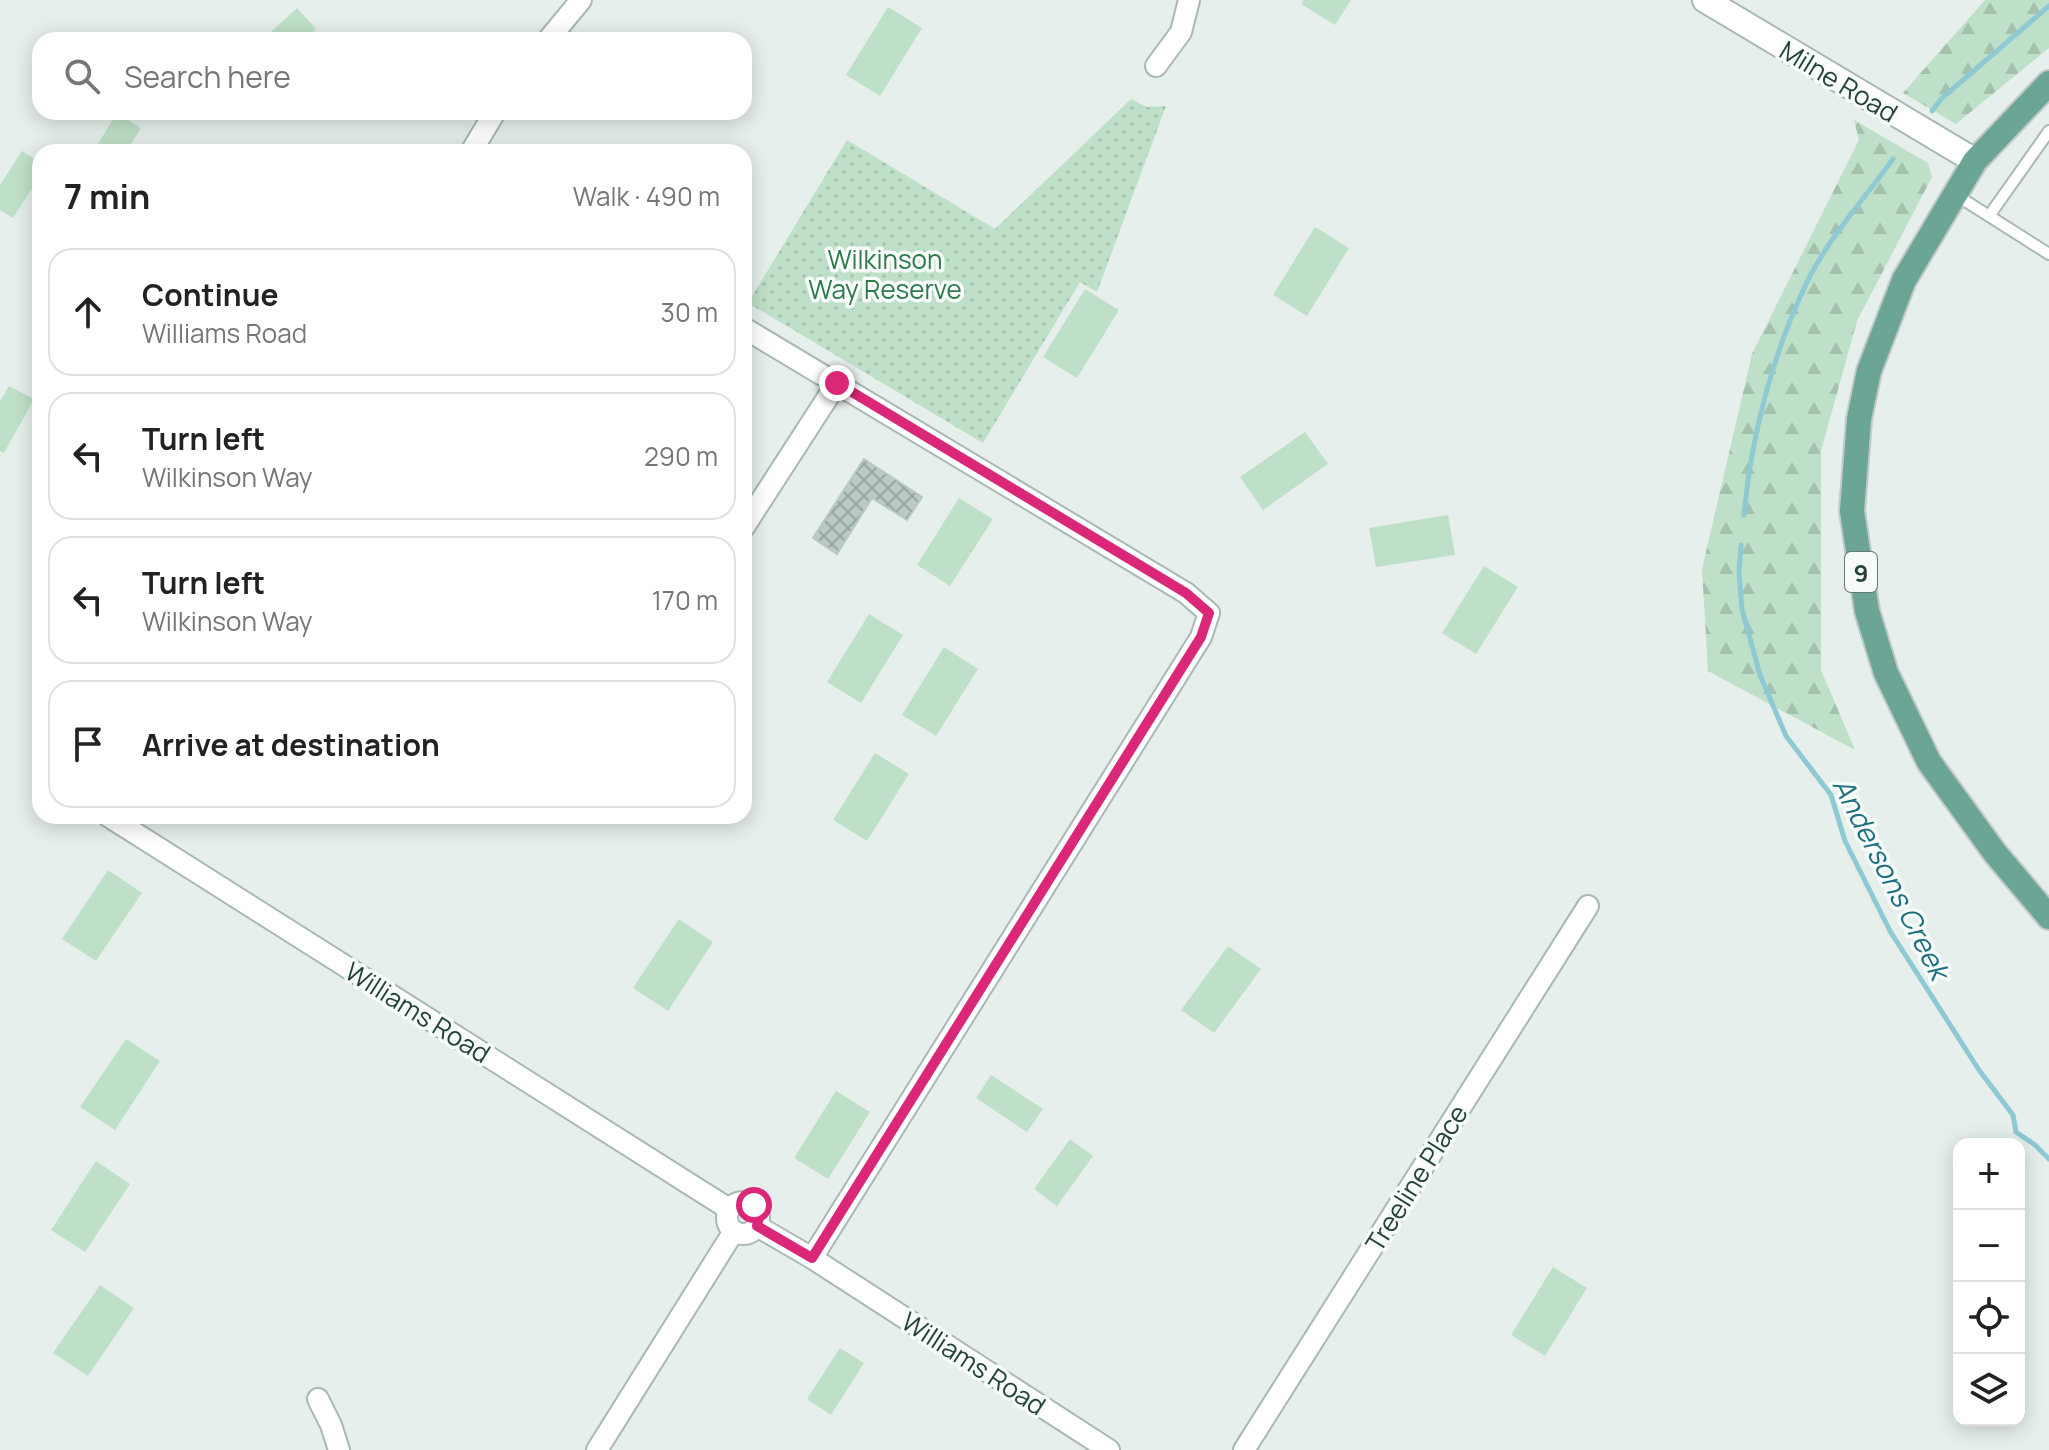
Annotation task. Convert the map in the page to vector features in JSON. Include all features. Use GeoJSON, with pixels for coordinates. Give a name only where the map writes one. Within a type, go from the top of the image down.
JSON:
{"type":"FeatureCollection","features":[{"type":"Feature","properties":{"kind":"main road","name":"9"},"geometry":{"type":"LineString","coordinates":[[2049,83],[1975,161],[1904,280],[1869,371],[1859,419],[1852,511],[1867,611],[1886,673],[1923,749],[1995,853],[2049,917]]}},
{"type":"Feature","properties":{"kind":"street"},"geometry":{"type":"LineString","coordinates":[[1156,66],[1181,32],[1189,0]]}},
{"type":"Feature","properties":{"kind":"street","name":"Milne Road"},"geometry":{"type":"LineString","coordinates":[[1705,0],[1975,161]]}},
{"type":"Feature","properties":{"kind":"street"},"geometry":{"type":"LineString","coordinates":[[554,32],[578,1]]}},
{"type":"Feature","properties":{"kind":"street"},"geometry":{"type":"LineString","coordinates":[[476,144],[490,120]]}},
{"type":"Feature","properties":{"kind":"street"},"geometry":{"type":"LineString","coordinates":[[752,333],[1174,585],[1209,613],[1201,637],[812,1258]]}},
{"type":"Feature","properties":{"kind":"street"},"geometry":{"type":"LineString","coordinates":[[752,515],[837,383]]}},
{"type":"Feature","properties":{"kind":"street","name":"Williams Road"},"geometry":{"type":"LineString","coordinates":[[121,824],[729,1209]]}},
{"type":"Feature","properties":{"kind":"street","name":"Treeline Place"},"geometry":{"type":"LineString","coordinates":[[1244,1450],[1588,906]]}},
{"type":"Feature","properties":{"kind":"street"},"geometry":{"type":"LineString","coordinates":[[738,1202],[754,1205],[759,1216],[757,1226],[744,1234],[734,1231],[726,1219],[729,1209],[738,1202]]}},
{"type":"Feature","properties":{"kind":"street","name":"Williams Road"},"geometry":{"type":"LineString","coordinates":[[757,1226],[812,1258],[1109,1450]]}},
{"type":"Feature","properties":{"kind":"street"},"geometry":{"type":"LineString","coordinates":[[597,1450],[734,1231]]}},
{"type":"Feature","properties":{"kind":"street"},"geometry":{"type":"LineString","coordinates":[[318,1399],[339,1450]]}},
{"type":"Feature","properties":{"kind":"lane"},"geometry":{"type":"LineString","coordinates":[[1989,216],[2049,131]]}},
{"type":"Feature","properties":{"kind":"lane"},"geometry":{"type":"LineString","coordinates":[[1954,194],[2049,254]]}},
{"type":"Feature","properties":{"kind":"green space"},"geometry":{"type":"Polygon","coordinates":[[[1303,0],[1351,0],[1335,25],[1301,4],[1303,0]]]}},
{"type":"Feature","properties":{"kind":"green space"},"geometry":{"type":"Polygon","coordinates":[[[1985,0],[2049,0],[2049,48],[1956,124],[1903,93],[1985,0]]]}},
{"type":"Feature","properties":{"kind":"green space"},"geometry":{"type":"Polygon","coordinates":[[[888,7],[922,28],[880,96],[846,75],[888,7]]]}},
{"type":"Feature","properties":{"kind":"green space"},"geometry":{"type":"Polygon","coordinates":[[[297,8],[316,29],[313,32],[271,32],[297,8]]]}},
{"type":"Feature","properties":{"kind":"green space","name":"Wilkinson Way Reserve"},"geometry":{"type":"Polygon","coordinates":[[[1131,99],[1147,107],[1166,106],[1097,292],[1080,282],[983,443],[752,305],[752,296],[847,140],[995,229],[1131,99]]]}},
{"type":"Feature","properties":{"kind":"green space"},"geometry":{"type":"Polygon","coordinates":[[[113,120],[128,120],[141,128],[131,144],[98,144],[113,120]]]}},
{"type":"Feature","properties":{"kind":"green space"},"geometry":{"type":"Polygon","coordinates":[[[1854,120],[1928,163],[1932,177],[1857,321],[1821,451],[1821,670],[1855,750],[1708,671],[1702,569],[1752,354],[1859,140],[1854,120]]]}},
{"type":"Feature","properties":{"kind":"green space"},"geometry":{"type":"Polygon","coordinates":[[[22,151],[32,157],[32,188],[13,218],[0,210],[0,185],[22,151]]]}},
{"type":"Feature","properties":{"kind":"green space"},"geometry":{"type":"Polygon","coordinates":[[[1315,227],[1349,248],[1307,316],[1273,295],[1315,227]]]}},
{"type":"Feature","properties":{"kind":"green space"},"geometry":{"type":"Polygon","coordinates":[[[1085,289],[1119,310],[1077,378],[1043,357],[1085,289]]]}},
{"type":"Feature","properties":{"kind":"green space"},"geometry":{"type":"Polygon","coordinates":[[[9,386],[32,398],[4,453],[0,451],[0,401],[9,386]]]}},
{"type":"Feature","properties":{"kind":"green space"},"geometry":{"type":"Polygon","coordinates":[[[1305,432],[1328,464],[1263,510],[1240,477],[1305,432]]]}},
{"type":"Feature","properties":{"kind":"green space"},"geometry":{"type":"Polygon","coordinates":[[[959,498],[993,519],[950,586],[917,565],[959,498]]]}},
{"type":"Feature","properties":{"kind":"green space"},"geometry":{"type":"Polygon","coordinates":[[[1448,515],[1455,555],[1376,567],[1369,528],[1448,515]]]}},
{"type":"Feature","properties":{"kind":"green space"},"geometry":{"type":"Polygon","coordinates":[[[1484,566],[1518,587],[1476,654],[1442,633],[1484,566]]]}},
{"type":"Feature","properties":{"kind":"green space"},"geometry":{"type":"Polygon","coordinates":[[[869,614],[903,635],[861,703],[827,682],[869,614]]]}},
{"type":"Feature","properties":{"kind":"green space"},"geometry":{"type":"Polygon","coordinates":[[[944,647],[978,669],[936,736],[902,715],[944,647]]]}},
{"type":"Feature","properties":{"kind":"green space"},"geometry":{"type":"Polygon","coordinates":[[[875,753],[909,774],[867,841],[833,820],[875,753]]]}},
{"type":"Feature","properties":{"kind":"green space"},"geometry":{"type":"Polygon","coordinates":[[[108,870],[142,893],[96,961],[62,939],[108,870]]]}},
{"type":"Feature","properties":{"kind":"green space"},"geometry":{"type":"Polygon","coordinates":[[[679,919],[713,942],[668,1011],[633,988],[679,919]]]}},
{"type":"Feature","properties":{"kind":"green space"},"geometry":{"type":"Polygon","coordinates":[[[1228,946],[1261,969],[1214,1033],[1181,1010],[1228,946]]]}},
{"type":"Feature","properties":{"kind":"green space"},"geometry":{"type":"Polygon","coordinates":[[[126,1039],[160,1061],[115,1130],[80,1107],[126,1039]]]}},
{"type":"Feature","properties":{"kind":"green space"},"geometry":{"type":"Polygon","coordinates":[[[991,1075],[1043,1109],[1027,1132],[976,1098],[991,1075]]]}},
{"type":"Feature","properties":{"kind":"green space"},"geometry":{"type":"Polygon","coordinates":[[[836,1091],[870,1112],[828,1179],[794,1158],[836,1091]]]}},
{"type":"Feature","properties":{"kind":"green space"},"geometry":{"type":"Polygon","coordinates":[[[1070,1139],[1093,1156],[1057,1206],[1034,1189],[1070,1139]]]}},
{"type":"Feature","properties":{"kind":"green space"},"geometry":{"type":"Polygon","coordinates":[[[96,1161],[130,1184],[85,1252],[51,1230],[96,1161]]]}},
{"type":"Feature","properties":{"kind":"green space"},"geometry":{"type":"Polygon","coordinates":[[[1553,1267],[1587,1288],[1545,1356],[1511,1335],[1553,1267]]]}},
{"type":"Feature","properties":{"kind":"green space"},"geometry":{"type":"Polygon","coordinates":[[[100,1285],[134,1308],[88,1376],[53,1353],[100,1285]]]}},
{"type":"Feature","properties":{"kind":"green space"},"geometry":{"type":"Polygon","coordinates":[[[840,1348],[864,1363],[831,1415],[807,1399],[840,1348]]]}},
{"type":"Feature","properties":{"kind":"building"},"geometry":{"type":"Polygon","coordinates":[[[864,459],[922,497],[907,520],[872,498],[837,554],[813,538],[864,459]]]}},
{"type":"Feature","properties":{"kind":"waterway","name":"Andersons Creek"},"geometry":{"type":"LineString","coordinates":[[1932,111],[1941,99],[2049,6]]}},
{"type":"Feature","properties":{"kind":"waterway","name":"Andersons Creek"},"geometry":{"type":"LineString","coordinates":[[1744,515],[1758,425],[1774,365],[1795,308],[1827,248],[1893,159]]}},
{"type":"Feature","properties":{"kind":"waterway","name":"Andersons Creek"},"geometry":{"type":"LineString","coordinates":[[1741,545],[1739,572],[1742,609],[1760,675],[1786,736],[1831,795],[1845,841],[1890,931],[1979,1070],[2013,1115],[2016,1132],[2049,1159]]}},
{"type":"Feature","properties":{"kind":"route"},"geometry":{"type":"LineString","coordinates":[[754,1205],[759,1216],[757,1226],[812,1258],[1201,637],[1209,613],[1186,593],[837,383]]}}]}
